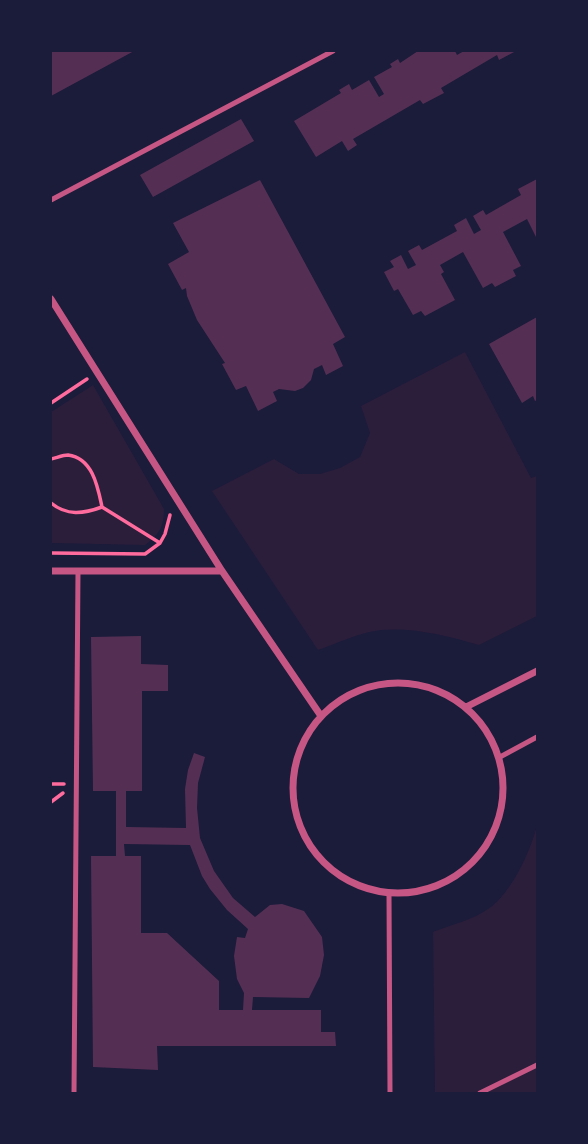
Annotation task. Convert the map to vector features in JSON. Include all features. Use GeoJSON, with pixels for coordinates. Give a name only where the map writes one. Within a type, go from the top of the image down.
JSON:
{"type":"FeatureCollection","features":[{"type":"Feature","properties":{"kind":"street"},"geometry":{"type":"LineString","coordinates":[[51,299],[222,571],[321,716]]}},
{"type":"Feature","properties":{"kind":"street"},"geometry":{"type":"LineString","coordinates":[[51,571],[222,571]]}},
{"type":"Feature","properties":{"kind":"street"},"geometry":{"type":"LineString","coordinates":[[466,707],[537,671]]}},
{"type":"Feature","properties":{"kind":"street"},"geometry":{"type":"LineString","coordinates":[[408,683],[439,690],[466,707],[487,729],[500,757],[504,786],[501,815],[489,842],[470,865],[446,882],[418,891],[389,893],[356,885],[328,866],[306,840],[294,809],[293,775],[302,743],[321,716],[346,696],[376,685],[408,683]]}},
{"type":"Feature","properties":{"kind":"lane"},"geometry":{"type":"LineString","coordinates":[[51,200],[333,51]]}},
{"type":"Feature","properties":{"kind":"lane"},"geometry":{"type":"LineString","coordinates":[[74,1093],[78,571]]}},
{"type":"Feature","properties":{"kind":"lane"},"geometry":{"type":"LineString","coordinates":[[500,757],[537,737]]}},
{"type":"Feature","properties":{"kind":"lane"},"geometry":{"type":"LineString","coordinates":[[389,893],[390,1093]]}},
{"type":"Feature","properties":{"kind":"lane"},"geometry":{"type":"LineString","coordinates":[[480,1093],[537,1065]]}},
{"type":"Feature","properties":{"kind":"path"},"geometry":{"type":"LineString","coordinates":[[51,402],[92,376]]}},
{"type":"Feature","properties":{"kind":"path"},"geometry":{"type":"LineString","coordinates":[[51,459],[69,455],[83,462],[92,472],[102,507],[160,542],[145,554],[51,553]]}},
{"type":"Feature","properties":{"kind":"path"},"geometry":{"type":"LineString","coordinates":[[51,503],[61,510],[76,513],[102,507]]}},
{"type":"Feature","properties":{"kind":"shaded area"},"geometry":{"type":"Polygon","coordinates":[[[465,352],[531,478],[537,476],[537,616],[479,645],[431,633],[393,629],[366,633],[318,650],[212,491],[274,459],[299,474],[320,474],[340,468],[360,457],[370,433],[361,406],[465,352]]]}},
{"type":"Feature","properties":{"kind":"shaded area"},"geometry":{"type":"Polygon","coordinates":[[[93,385],[164,509],[160,530],[145,545],[51,543],[51,412],[93,385]]]}},
{"type":"Feature","properties":{"kind":"shaded area"},"geometry":{"type":"Polygon","coordinates":[[[537,826],[537,1093],[435,1093],[433,932],[475,916],[496,902],[518,872],[537,826]]]}},
{"type":"Feature","properties":{"kind":"building"},"geometry":{"type":"Polygon","coordinates":[[[51,51],[134,51],[51,96],[51,51]]]}},
{"type":"Feature","properties":{"kind":"building"},"geometry":{"type":"Polygon","coordinates":[[[418,51],[455,51],[457,55],[464,51],[516,51],[499,60],[497,55],[441,88],[444,93],[423,104],[420,100],[353,139],[357,145],[348,151],[342,141],[316,157],[294,121],[341,93],[339,90],[349,84],[352,90],[369,80],[379,97],[384,94],[374,77],[392,67],[390,64],[398,59],[400,63],[418,51]]]}},
{"type":"Feature","properties":{"kind":"building"},"geometry":{"type":"Polygon","coordinates":[[[241,119],[254,141],[153,197],[140,175],[241,119]]]}},
{"type":"Feature","properties":{"kind":"building"},"geometry":{"type":"Polygon","coordinates":[[[537,179],[537,239],[527,219],[503,232],[521,266],[513,270],[516,276],[495,287],[492,283],[483,288],[463,252],[440,265],[444,272],[441,274],[455,300],[425,316],[421,311],[413,315],[398,289],[394,291],[384,272],[394,267],[390,261],[401,255],[408,269],[416,265],[408,251],[419,245],[422,250],[457,231],[454,225],[466,218],[474,234],[481,230],[473,216],[483,210],[486,215],[521,195],[518,189],[537,179]]]}},
{"type":"Feature","properties":{"kind":"building"},"geometry":{"type":"Polygon","coordinates":[[[260,180],[345,337],[333,344],[343,366],[326,375],[322,365],[314,369],[311,380],[303,388],[295,391],[279,389],[273,392],[277,401],[258,411],[246,386],[236,390],[222,364],[225,363],[197,320],[186,288],[182,290],[168,264],[189,252],[173,223],[260,180]]]}},
{"type":"Feature","properties":{"kind":"building"},"geometry":{"type":"Polygon","coordinates":[[[537,317],[537,400],[535,401],[533,396],[522,403],[489,344],[537,317]]]}},
{"type":"Feature","properties":{"kind":"building"},"geometry":{"type":"Polygon","coordinates":[[[141,636],[141,664],[168,665],[168,691],[142,691],[142,791],[126,791],[126,827],[186,828],[185,789],[188,770],[194,753],[205,757],[198,783],[197,808],[200,838],[214,871],[233,898],[255,917],[270,905],[282,904],[304,911],[322,937],[324,955],[320,976],[309,998],[253,997],[252,1010],[321,1010],[321,1032],[335,1032],[336,1046],[157,1046],[158,1070],[93,1067],[91,856],[116,856],[116,791],[93,791],[91,637],[141,636]],[[124,844],[125,856],[141,856],[141,933],[167,933],[219,981],[219,1010],[243,1010],[244,993],[237,979],[234,956],[237,937],[245,938],[248,929],[227,910],[210,889],[190,845],[124,844]]]}}]}
